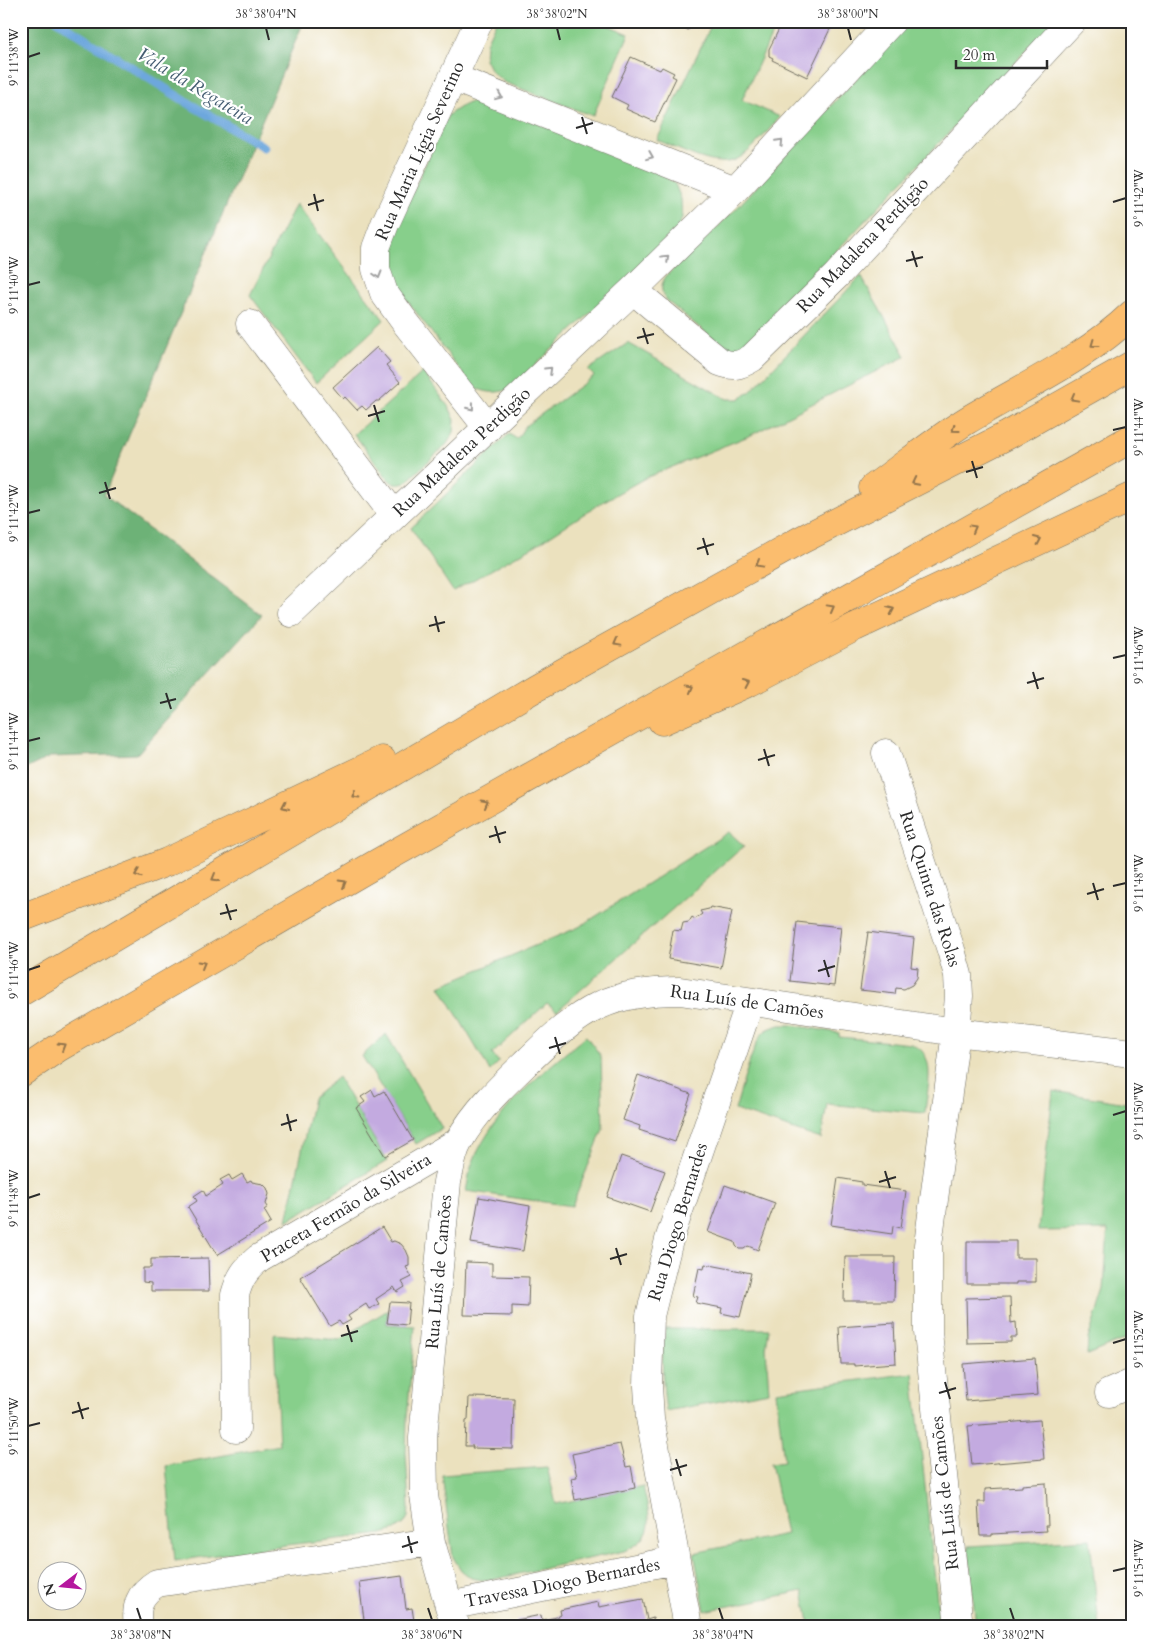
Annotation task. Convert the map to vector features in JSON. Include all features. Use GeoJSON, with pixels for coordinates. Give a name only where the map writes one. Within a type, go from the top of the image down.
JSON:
{"type":"FeatureCollection","features":[{"type":"Feature","properties":{"kind":"highway"},"geometry":{"type":"LineString","coordinates":[[801,540],[964,422],[1075,358],[1132,314]]}},
{"type":"Feature","properties":{"kind":"highway"},"geometry":{"type":"LineString","coordinates":[[21,992],[535,688],[801,540],[1008,435],[1132,365]]}},
{"type":"Feature","properties":{"kind":"highway"},"geometry":{"type":"LineString","coordinates":[[21,1072],[58,1048],[362,872],[1132,438]]}},
{"type":"Feature","properties":{"kind":"highway"},"geometry":{"type":"LineString","coordinates":[[510,789],[750,682],[855,627],[1132,497]]}},
{"type":"Feature","properties":{"kind":"highway"},"geometry":{"type":"LineString","coordinates":[[21,918],[167,862],[535,688]]}},
{"type":"Feature","properties":{"kind":"street","name":"Rua Maria Lígia Severino"},"geometry":{"type":"LineString","coordinates":[[479,21],[385,224],[376,248],[376,269],[384,293],[404,322],[488,428]]}},
{"type":"Feature","properties":{"kind":"street","name":"Rua Madalena Perdigão"},"geometry":{"type":"LineString","coordinates":[[633,290],[720,362],[731,366],[752,358],[836,276],[1072,21]]}},
{"type":"Feature","properties":{"kind":"street","name":"Rua Madalena Perdigão"},"geometry":{"type":"LineString","coordinates":[[291,613],[633,290],[735,190],[888,22]]}},
{"type":"Feature","properties":{"kind":"street"},"geometry":{"type":"LineString","coordinates":[[454,78],[735,190]]}},
{"type":"Feature","properties":{"kind":"street"},"geometry":{"type":"LineString","coordinates":[[250,324],[394,515]]}},
{"type":"Feature","properties":{"kind":"street","name":"Rua Quinta das Rolas"},"geometry":{"type":"LineString","coordinates":[[886,752],[958,975],[959,996],[956,1032]]}},
{"type":"Feature","properties":{"kind":"street","name":"Rua Luís de Camões"},"geometry":{"type":"LineString","coordinates":[[453,1616],[431,1542],[424,1495],[423,1438],[447,1182],[458,1142],[479,1111],[501,1086],[575,1020],[599,1006],[631,996],[656,991],[680,991],[956,1032],[928,1245],[928,1332],[959,1627]]}},
{"type":"Feature","properties":{"kind":"street","name":"Rua Diogo Bernardes"},"geometry":{"type":"LineString","coordinates":[[688,1627],[650,1418],[648,1386],[650,1316],[669,1240],[750,1002]]}},
{"type":"Feature","properties":{"kind":"street"},"geometry":{"type":"LineString","coordinates":[[956,1032],[1132,1053]]}},
{"type":"Feature","properties":{"kind":"street","name":"Praceta Fernão da Silveira"},"geometry":{"type":"LineString","coordinates":[[236,1429],[235,1294],[240,1279],[248,1268],[259,1258],[458,1142]]}},
{"type":"Feature","properties":{"kind":"street"},"geometry":{"type":"LineString","coordinates":[[138,1627],[137,1604],[146,1590],[157,1583],[431,1542]]}},
{"type":"Feature","properties":{"kind":"street","name":"Travessa Diogo Bernardes"},"geometry":{"type":"LineString","coordinates":[[453,1616],[675,1560]]}},
{"type":"Feature","properties":{"kind":"green space"},"geometry":{"type":"Polygon","coordinates":[[[21,21],[304,21],[104,495],[262,615],[137,754],[50,757],[21,771],[21,21]]]}},
{"type":"Feature","properties":{"kind":"green space"},"geometry":{"type":"Polygon","coordinates":[[[496,21],[598,21],[629,34],[593,116],[504,82],[491,71],[485,59],[486,43],[496,21]]]}},
{"type":"Feature","properties":{"kind":"green space"},"geometry":{"type":"Polygon","coordinates":[[[713,21],[778,21],[742,100],[780,117],[747,153],[735,160],[726,162],[707,160],[657,140],[713,21]]]}},
{"type":"Feature","properties":{"kind":"green space"},"geometry":{"type":"Polygon","coordinates":[[[909,21],[1055,21],[746,346],[739,350],[727,350],[667,301],[663,294],[662,285],[667,275],[736,209],[909,21]]]}},
{"type":"Feature","properties":{"kind":"green space"},"geometry":{"type":"Polygon","coordinates":[[[473,101],[488,103],[662,174],[675,184],[681,199],[682,218],[676,232],[510,389],[500,392],[487,392],[473,387],[397,287],[390,270],[389,260],[390,241],[448,115],[473,101]]]}},
{"type":"Feature","properties":{"kind":"green space"},"geometry":{"type":"Polygon","coordinates":[[[296,204],[384,320],[316,383],[250,295],[296,204]]]}},
{"type":"Feature","properties":{"kind":"green space"},"geometry":{"type":"Polygon","coordinates":[[[861,276],[906,356],[751,435],[645,478],[599,504],[536,545],[453,591],[411,528],[509,434],[517,439],[525,426],[594,376],[588,370],[628,343],[727,399],[739,399],[750,392],[861,276]]]}},
{"type":"Feature","properties":{"kind":"green space"},"geometry":{"type":"Polygon","coordinates":[[[423,372],[450,409],[455,420],[454,432],[447,444],[405,483],[393,483],[354,434],[423,372]]]}},
{"type":"Feature","properties":{"kind":"green space"},"geometry":{"type":"Polygon","coordinates":[[[729,832],[744,846],[557,1011],[547,1003],[492,1054],[499,1062],[490,1071],[440,986],[579,927],[729,832]]]}},
{"type":"Feature","properties":{"kind":"green space"},"geometry":{"type":"Polygon","coordinates":[[[780,1025],[792,1025],[839,1033],[839,1037],[912,1044],[919,1048],[926,1057],[929,1072],[925,1113],[827,1104],[821,1139],[735,1110],[759,1039],[767,1030],[780,1025]]]}},
{"type":"Feature","properties":{"kind":"green space"},"geometry":{"type":"Polygon","coordinates":[[[386,1034],[442,1128],[416,1144],[362,1056],[386,1034]]]}},
{"type":"Feature","properties":{"kind":"green space"},"geometry":{"type":"Polygon","coordinates":[[[586,1036],[601,1056],[603,1129],[572,1206],[466,1191],[472,1164],[493,1126],[536,1079],[586,1036]]]}},
{"type":"Feature","properties":{"kind":"green space"},"geometry":{"type":"Polygon","coordinates":[[[338,1077],[387,1161],[287,1221],[313,1098],[338,1077]]]}},
{"type":"Feature","properties":{"kind":"green space"},"geometry":{"type":"Polygon","coordinates":[[[1053,1091],[1132,1104],[1132,1338],[1130,1337],[1087,1355],[1088,1339],[1104,1290],[1108,1230],[1038,1231],[1053,1091]]]}},
{"type":"Feature","properties":{"kind":"green space"},"geometry":{"type":"Polygon","coordinates":[[[388,1310],[387,1324],[415,1326],[407,1418],[406,1453],[409,1508],[408,1517],[404,1524],[395,1530],[382,1534],[286,1545],[175,1561],[166,1466],[279,1445],[274,1334],[339,1340],[388,1310]]]}},
{"type":"Feature","properties":{"kind":"green space"},"geometry":{"type":"Polygon","coordinates":[[[665,1329],[769,1329],[766,1348],[769,1392],[666,1411],[662,1370],[665,1329]]]}},
{"type":"Feature","properties":{"kind":"green space"},"geometry":{"type":"Polygon","coordinates":[[[913,1373],[940,1627],[810,1627],[803,1591],[705,1611],[694,1553],[786,1534],[771,1463],[784,1461],[776,1391],[913,1373]]]}},
{"type":"Feature","properties":{"kind":"green space"},"geometry":{"type":"Polygon","coordinates":[[[547,1467],[556,1504],[643,1486],[649,1524],[643,1539],[624,1551],[495,1579],[482,1580],[471,1578],[461,1570],[453,1557],[442,1475],[547,1467]]]}},
{"type":"Feature","properties":{"kind":"green space"},"geometry":{"type":"Polygon","coordinates":[[[1090,1539],[1099,1627],[976,1627],[968,1546],[1090,1539]]]}},
{"type":"Feature","properties":{"kind":"building"},"geometry":{"type":"Polygon","coordinates":[[[670,21],[693,21],[688,30],[670,21]]]}},
{"type":"Feature","properties":{"kind":"building"},"geometry":{"type":"Polygon","coordinates":[[[783,21],[820,21],[831,27],[807,77],[772,60],[773,58],[769,56],[769,49],[783,21]]]}},
{"type":"Feature","properties":{"kind":"building"},"geometry":{"type":"Polygon","coordinates":[[[631,57],[660,70],[662,67],[674,73],[672,76],[676,78],[655,122],[626,109],[628,105],[612,97],[631,57]]]}},
{"type":"Feature","properties":{"kind":"building"},"geometry":{"type":"Polygon","coordinates":[[[377,347],[390,362],[386,365],[400,382],[366,410],[362,406],[357,410],[345,397],[343,399],[333,387],[377,347]]]}},
{"type":"Feature","properties":{"kind":"building"},"geometry":{"type":"Polygon","coordinates":[[[710,907],[732,911],[721,968],[668,959],[673,930],[681,931],[683,923],[689,922],[692,917],[695,919],[702,914],[700,911],[710,907]]]}},
{"type":"Feature","properties":{"kind":"building"},"geometry":{"type":"Polygon","coordinates":[[[797,922],[841,927],[834,986],[790,981],[797,922]]]}},
{"type":"Feature","properties":{"kind":"building"},"geometry":{"type":"Polygon","coordinates":[[[868,932],[914,938],[911,967],[918,968],[917,978],[912,985],[904,989],[896,988],[895,994],[860,990],[868,932]]]}},
{"type":"Feature","properties":{"kind":"building"},"geometry":{"type":"Polygon","coordinates":[[[638,1075],[691,1094],[675,1142],[639,1130],[640,1126],[623,1120],[638,1075]]]}},
{"type":"Feature","properties":{"kind":"building"},"geometry":{"type":"Polygon","coordinates":[[[372,1090],[375,1096],[384,1091],[413,1140],[385,1156],[356,1108],[365,1102],[361,1097],[372,1090]]]}},
{"type":"Feature","properties":{"kind":"building"},"geometry":{"type":"Polygon","coordinates":[[[621,1156],[665,1171],[650,1212],[607,1197],[621,1156]]]}},
{"type":"Feature","properties":{"kind":"building"},"geometry":{"type":"Polygon","coordinates":[[[242,1174],[247,1182],[251,1180],[252,1182],[263,1184],[267,1188],[269,1194],[266,1204],[268,1207],[264,1210],[271,1222],[217,1255],[188,1207],[197,1201],[194,1196],[203,1190],[206,1196],[223,1185],[220,1180],[229,1175],[232,1180],[242,1174]]]}},
{"type":"Feature","properties":{"kind":"building"},"geometry":{"type":"Polygon","coordinates":[[[838,1178],[862,1182],[862,1185],[906,1191],[901,1228],[893,1226],[892,1234],[831,1225],[838,1178]]]}},
{"type":"Feature","properties":{"kind":"building"},"geometry":{"type":"Polygon","coordinates":[[[725,1185],[775,1203],[758,1250],[748,1246],[744,1249],[739,1249],[735,1242],[708,1232],[725,1185]]]}},
{"type":"Feature","properties":{"kind":"building"},"geometry":{"type":"Polygon","coordinates":[[[479,1197],[530,1206],[523,1251],[471,1243],[479,1197]]]}},
{"type":"Feature","properties":{"kind":"building"},"geometry":{"type":"Polygon","coordinates":[[[382,1227],[391,1242],[394,1241],[401,1244],[406,1250],[409,1257],[409,1266],[406,1267],[412,1277],[402,1282],[405,1287],[397,1292],[394,1287],[376,1299],[379,1304],[369,1309],[366,1304],[348,1316],[351,1320],[342,1325],[339,1321],[330,1326],[300,1277],[382,1227]]]}},
{"type":"Feature","properties":{"kind":"building"},"geometry":{"type":"Polygon","coordinates":[[[967,1241],[1016,1241],[1016,1258],[1036,1258],[1036,1282],[967,1284],[967,1241]]]}},
{"type":"Feature","properties":{"kind":"building"},"geometry":{"type":"Polygon","coordinates":[[[845,1257],[895,1257],[894,1301],[844,1301],[845,1257]]]}},
{"type":"Feature","properties":{"kind":"building"},"geometry":{"type":"Polygon","coordinates":[[[208,1258],[209,1291],[151,1291],[151,1283],[143,1282],[143,1268],[151,1268],[151,1259],[208,1258]]]}},
{"type":"Feature","properties":{"kind":"building"},"geometry":{"type":"Polygon","coordinates":[[[466,1262],[492,1263],[492,1276],[529,1277],[528,1307],[512,1306],[512,1316],[464,1315],[466,1262]]]}},
{"type":"Feature","properties":{"kind":"building"},"geometry":{"type":"Polygon","coordinates":[[[705,1264],[751,1273],[740,1317],[721,1313],[722,1308],[696,1303],[698,1297],[693,1296],[699,1268],[704,1269],[705,1264]]]}},
{"type":"Feature","properties":{"kind":"building"},"geometry":{"type":"Polygon","coordinates":[[[1010,1297],[1011,1323],[1016,1322],[1017,1337],[1011,1337],[1011,1342],[967,1343],[966,1298],[1010,1297]]]}},
{"type":"Feature","properties":{"kind":"building"},"geometry":{"type":"Polygon","coordinates":[[[390,1302],[409,1303],[407,1325],[387,1323],[390,1302]]]}},
{"type":"Feature","properties":{"kind":"building"},"geometry":{"type":"Polygon","coordinates":[[[894,1323],[896,1363],[854,1366],[854,1364],[841,1364],[839,1327],[894,1323]]]}},
{"type":"Feature","properties":{"kind":"building"},"geometry":{"type":"Polygon","coordinates":[[[1035,1358],[1038,1395],[966,1401],[963,1364],[1035,1358]]]}},
{"type":"Feature","properties":{"kind":"building"},"geometry":{"type":"Polygon","coordinates":[[[469,1397],[514,1398],[513,1449],[472,1448],[473,1446],[465,1446],[469,1397]]]}},
{"type":"Feature","properties":{"kind":"building"},"geometry":{"type":"Polygon","coordinates":[[[1040,1420],[1044,1459],[972,1465],[968,1426],[1040,1420]]]}},
{"type":"Feature","properties":{"kind":"building"},"geometry":{"type":"Polygon","coordinates":[[[620,1444],[626,1467],[631,1466],[635,1488],[575,1500],[571,1478],[577,1477],[572,1454],[620,1444]]]}},
{"type":"Feature","properties":{"kind":"building"},"geometry":{"type":"Polygon","coordinates":[[[1046,1483],[1048,1526],[1045,1526],[1046,1531],[980,1536],[978,1502],[985,1502],[985,1489],[1022,1487],[1022,1485],[1046,1483]]]}},
{"type":"Feature","properties":{"kind":"building"},"geometry":{"type":"Polygon","coordinates":[[[402,1576],[406,1609],[412,1608],[415,1627],[365,1627],[359,1582],[402,1576]]]}},
{"type":"Feature","properties":{"kind":"building"},"geometry":{"type":"Polygon","coordinates":[[[643,1599],[647,1620],[653,1618],[654,1627],[517,1627],[516,1620],[541,1615],[542,1620],[557,1617],[561,1615],[560,1610],[598,1602],[599,1607],[643,1599]]]}},
{"type":"Feature","properties":{"kind":"waterway","name":"Vala da Regateira"},"geometry":{"type":"LineString","coordinates":[[58,21],[193,106],[264,147]]}}]}
